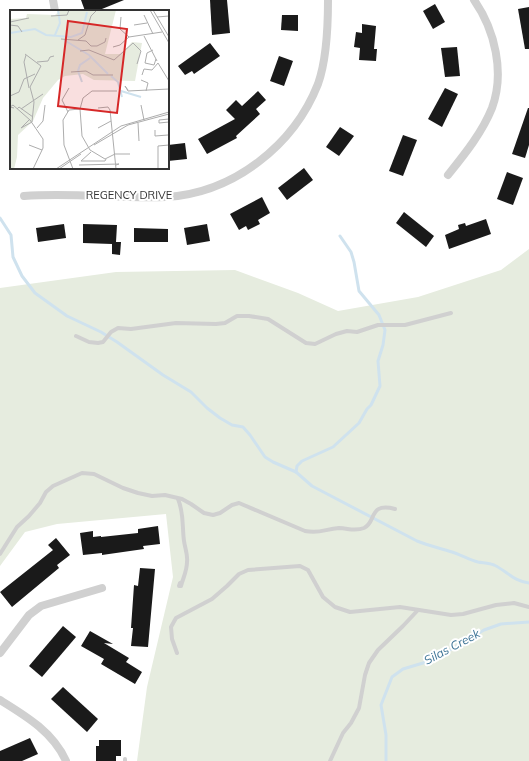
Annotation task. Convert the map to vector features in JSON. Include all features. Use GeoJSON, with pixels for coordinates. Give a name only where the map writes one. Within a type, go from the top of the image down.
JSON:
{"type":"FeatureCollection","features":[{"type":"Feature","properties":{"kind":"street"},"geometry":{"type":"LineString","coordinates":[[53,0],[55,10]]}},
{"type":"Feature","properties":{"kind":"street"},"geometry":{"type":"LineString","coordinates":[[328,1],[337,0]]}},
{"type":"Feature","properties":{"kind":"street"},"geometry":{"type":"LineString","coordinates":[[448,175],[468,150],[484,124],[492,109],[495,96],[497,79],[494,40],[487,22],[474,0]]}},
{"type":"Feature","properties":{"kind":"street","name":"REGENCY DRIVE"},"geometry":{"type":"LineString","coordinates":[[24,196],[63,194],[167,197],[206,189],[241,174],[268,154],[288,135],[301,118],[311,99],[323,66],[326,49],[328,1]]}},
{"type":"Feature","properties":{"kind":"street"},"geometry":{"type":"LineString","coordinates":[[0,653],[29,615],[41,606],[102,588]]}},
{"type":"Feature","properties":{"kind":"street"},"geometry":{"type":"LineString","coordinates":[[0,700],[38,725],[48,734],[56,743],[66,761]]}},
{"type":"Feature","properties":{"kind":"lane"},"geometry":{"type":"LineString","coordinates":[[76,336],[89,342],[98,343],[118,328],[131,329],[162,324],[216,324],[224,323],[237,316],[249,316],[268,319],[306,343],[315,344],[336,334],[347,331],[357,332],[378,325],[387,324],[405,325],[451,313]]}},
{"type":"Feature","properties":{"kind":"lane"},"geometry":{"type":"LineString","coordinates":[[0,554],[17,527],[40,503],[46,492],[53,486],[82,473],[94,474],[123,488],[138,493],[152,496],[165,495],[178,498],[191,504],[204,513],[213,515],[227,510],[232,505],[239,503],[305,531],[314,533],[340,528],[356,531],[366,527],[375,512],[380,508],[387,507],[395,510]]}},
{"type":"Feature","properties":{"kind":"lane"},"geometry":{"type":"LineString","coordinates":[[178,498],[183,517],[187,562],[186,573],[182,582]]}},
{"type":"Feature","properties":{"kind":"lane"},"geometry":{"type":"LineString","coordinates":[[177,653],[172,639],[171,627],[176,618],[212,599],[239,574],[248,570],[300,566],[308,570],[324,597],[336,607],[350,612],[400,607],[451,615],[463,614],[496,605],[514,603],[529,607]]}},
{"type":"Feature","properties":{"kind":"lane"},"geometry":{"type":"LineString","coordinates":[[330,761],[343,733],[351,723],[359,708],[369,663],[378,650],[418,610]]}},
{"type":"Feature","properties":{"kind":"shaded area"},"geometry":{"type":"Polygon","coordinates":[[[529,249],[529,761],[137,761],[147,687],[173,577],[166,514],[57,524],[25,532],[0,566],[0,288],[116,272],[235,270],[298,293],[338,311],[418,297],[501,270],[529,249]]]}},
{"type":"Feature","properties":{"kind":"building"},"geometry":{"type":"Polygon","coordinates":[[[81,0],[124,0],[99,10],[85,10],[81,0]]]}},
{"type":"Feature","properties":{"kind":"building"},"geometry":{"type":"Polygon","coordinates":[[[210,0],[227,0],[230,33],[212,35],[210,0]]]}},
{"type":"Feature","properties":{"kind":"building"},"geometry":{"type":"Polygon","coordinates":[[[435,4],[445,22],[433,29],[423,11],[435,4]]]}},
{"type":"Feature","properties":{"kind":"building"},"geometry":{"type":"Polygon","coordinates":[[[529,7],[529,49],[525,49],[518,9],[529,7]]]}},
{"type":"Feature","properties":{"kind":"building"},"geometry":{"type":"Polygon","coordinates":[[[282,15],[298,15],[298,31],[281,30],[282,15]]]}},
{"type":"Feature","properties":{"kind":"building"},"geometry":{"type":"Polygon","coordinates":[[[362,24],[376,26],[374,49],[377,49],[376,61],[359,60],[360,48],[354,47],[356,32],[362,33],[362,24]]]}},
{"type":"Feature","properties":{"kind":"building"},"geometry":{"type":"Polygon","coordinates":[[[210,43],[220,56],[194,74],[192,71],[185,75],[178,66],[210,43]]]}},
{"type":"Feature","properties":{"kind":"building"},"geometry":{"type":"Polygon","coordinates":[[[457,47],[460,76],[445,77],[441,48],[457,47]]]}},
{"type":"Feature","properties":{"kind":"building"},"geometry":{"type":"Polygon","coordinates":[[[279,56],[293,61],[284,86],[270,81],[279,56]]]}},
{"type":"Feature","properties":{"kind":"building"},"geometry":{"type":"Polygon","coordinates":[[[445,88],[458,94],[442,127],[428,119],[445,88]]]}},
{"type":"Feature","properties":{"kind":"building"},"geometry":{"type":"Polygon","coordinates":[[[258,91],[266,100],[256,109],[260,114],[236,136],[237,138],[207,154],[198,139],[235,119],[226,110],[236,100],[242,106],[258,91]]]}},
{"type":"Feature","properties":{"kind":"building"},"geometry":{"type":"Polygon","coordinates":[[[528,108],[529,145],[525,158],[512,154],[528,108]]]}},
{"type":"Feature","properties":{"kind":"building"},"geometry":{"type":"Polygon","coordinates":[[[340,127],[354,136],[339,156],[326,147],[340,127]]]}},
{"type":"Feature","properties":{"kind":"building"},"geometry":{"type":"Polygon","coordinates":[[[403,135],[417,140],[403,176],[389,171],[403,135]]]}},
{"type":"Feature","properties":{"kind":"building"},"geometry":{"type":"Polygon","coordinates":[[[185,143],[187,159],[169,161],[169,145],[185,143]]]}},
{"type":"Feature","properties":{"kind":"building"},"geometry":{"type":"Polygon","coordinates":[[[304,168],[313,180],[287,200],[278,188],[304,168]]]}},
{"type":"Feature","properties":{"kind":"building"},"geometry":{"type":"Polygon","coordinates":[[[507,172],[523,178],[513,205],[497,199],[507,172]]]}},
{"type":"Feature","properties":{"kind":"building"},"geometry":{"type":"Polygon","coordinates":[[[262,197],[270,213],[258,220],[260,224],[248,230],[246,226],[239,230],[230,214],[262,197]]]}},
{"type":"Feature","properties":{"kind":"building"},"geometry":{"type":"Polygon","coordinates":[[[404,212],[434,236],[426,247],[396,223],[404,212]]]}},
{"type":"Feature","properties":{"kind":"building"},"geometry":{"type":"Polygon","coordinates":[[[486,219],[491,234],[449,249],[445,235],[459,229],[458,225],[465,223],[466,226],[486,219]]]}},
{"type":"Feature","properties":{"kind":"building"},"geometry":{"type":"Polygon","coordinates":[[[64,224],[66,238],[38,242],[36,228],[64,224]]]}},
{"type":"Feature","properties":{"kind":"building"},"geometry":{"type":"Polygon","coordinates":[[[83,224],[117,225],[116,242],[121,242],[120,255],[112,254],[112,244],[83,243],[83,224]]]}},
{"type":"Feature","properties":{"kind":"building"},"geometry":{"type":"Polygon","coordinates":[[[207,224],[210,241],[187,245],[184,228],[207,224]]]}},
{"type":"Feature","properties":{"kind":"building"},"geometry":{"type":"Polygon","coordinates":[[[134,228],[168,229],[168,242],[134,242],[134,228]]]}},
{"type":"Feature","properties":{"kind":"building"},"geometry":{"type":"Polygon","coordinates":[[[158,526],[160,544],[143,546],[144,549],[102,555],[102,553],[83,555],[80,533],[93,531],[93,537],[101,537],[138,533],[138,529],[158,526]]]}},
{"type":"Feature","properties":{"kind":"building"},"geometry":{"type":"Polygon","coordinates":[[[56,538],[70,555],[57,565],[59,568],[12,607],[0,592],[53,550],[48,545],[56,538]]]}},
{"type":"Feature","properties":{"kind":"building"},"geometry":{"type":"Polygon","coordinates":[[[140,568],[155,569],[148,647],[131,646],[134,585],[138,586],[140,568]]]}},
{"type":"Feature","properties":{"kind":"building"},"geometry":{"type":"Polygon","coordinates":[[[63,626],[76,637],[42,677],[29,666],[63,626]]]}},
{"type":"Feature","properties":{"kind":"building"},"geometry":{"type":"Polygon","coordinates":[[[90,631],[113,644],[104,643],[129,658],[126,662],[142,672],[135,684],[101,664],[104,659],[81,646],[90,631]]]}},
{"type":"Feature","properties":{"kind":"building"},"geometry":{"type":"Polygon","coordinates":[[[63,687],[98,719],[87,732],[51,699],[63,687]]]}},
{"type":"Feature","properties":{"kind":"building"},"geometry":{"type":"Polygon","coordinates":[[[30,738],[38,754],[22,761],[0,761],[0,751],[30,738]]]}},
{"type":"Feature","properties":{"kind":"building"},"geometry":{"type":"Polygon","coordinates":[[[99,740],[121,740],[121,756],[116,756],[116,761],[96,761],[96,746],[99,746],[99,740]]]}},
{"type":"Feature","properties":{"kind":"waterway"},"geometry":{"type":"LineString","coordinates":[[0,218],[11,235],[13,257],[22,276],[35,293],[67,316],[101,332],[117,342],[163,375],[191,392],[207,408],[220,418],[232,425],[243,427],[265,457],[296,472],[312,486],[417,541],[478,562],[494,565],[514,578],[529,583]]}},
{"type":"Feature","properties":{"kind":"waterway"},"geometry":{"type":"LineString","coordinates":[[296,472],[297,466],[302,461],[333,447],[359,423],[371,405],[380,386],[378,361],[383,345],[385,330],[379,315],[359,291],[351,252],[340,236]]}},
{"type":"Feature","properties":{"kind":"waterway","name":"Silas Creek"},"geometry":{"type":"LineString","coordinates":[[386,761],[386,735],[381,705],[392,677],[403,669],[433,660],[484,630],[501,624],[529,622]]}}]}
